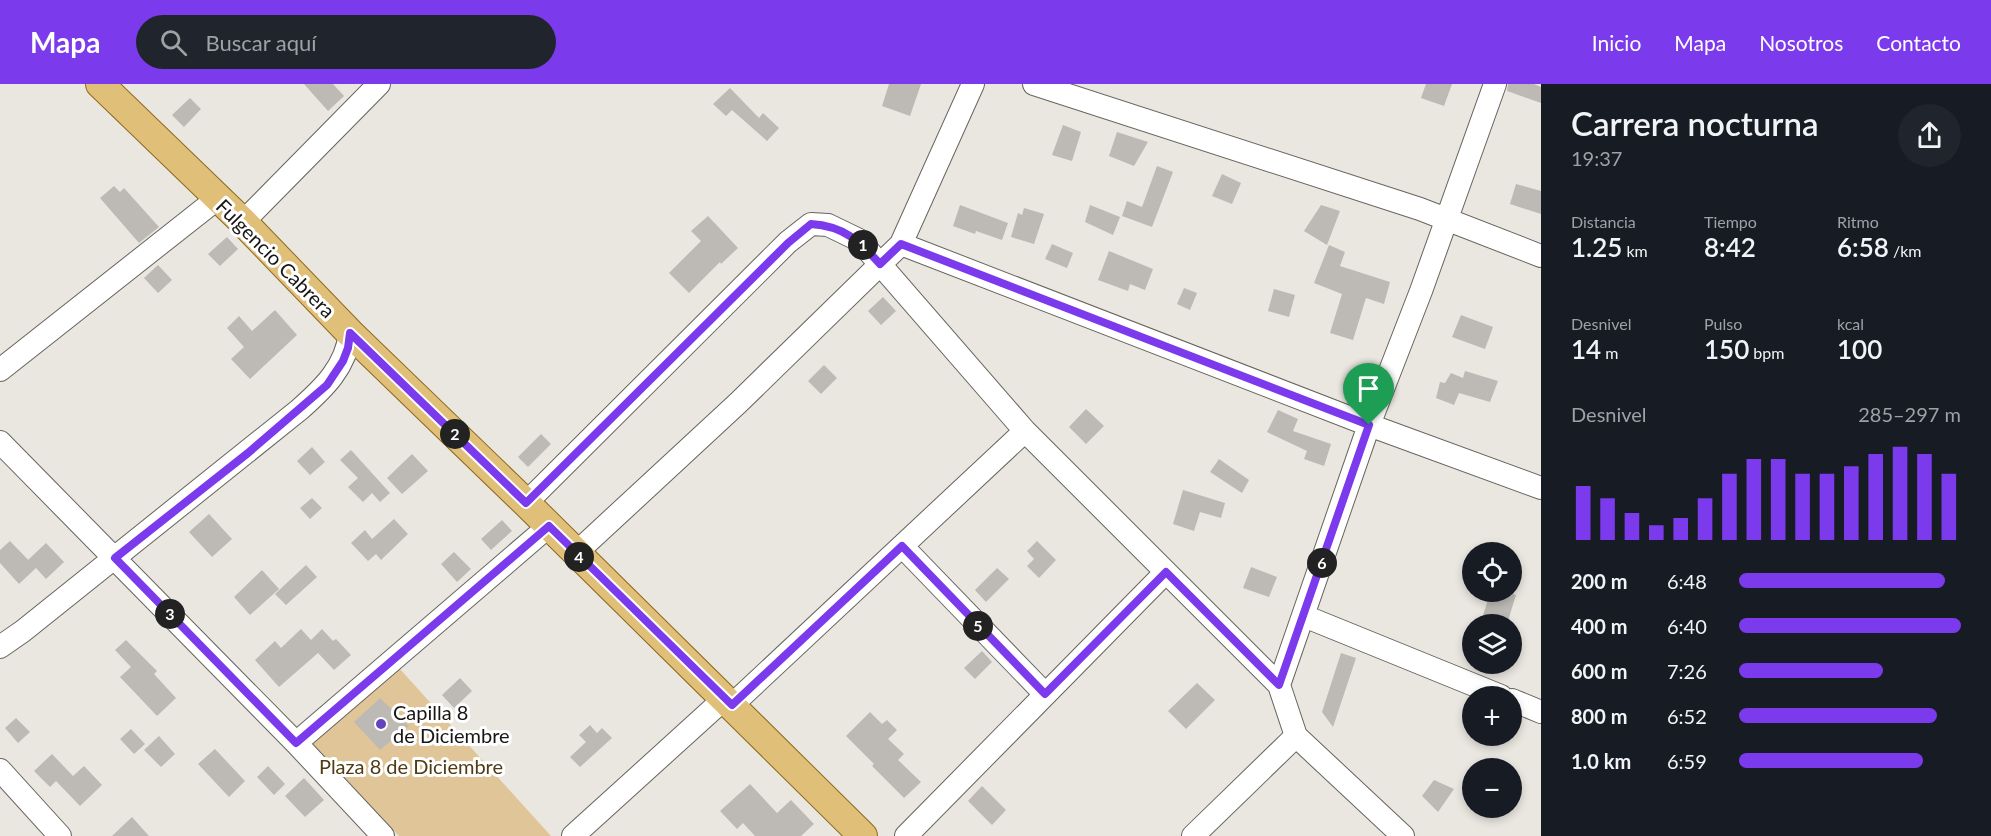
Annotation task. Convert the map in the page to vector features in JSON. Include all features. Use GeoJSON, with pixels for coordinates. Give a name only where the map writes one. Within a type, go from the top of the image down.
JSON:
{"type":"FeatureCollection","features":[{"type":"Feature","properties":{"kind":"main road","name":"Fulgencio Cabrera"},"geometry":{"type":"LineString","coordinates":[[100,84],[243,222],[350,333],[526,503],[863,836]]}},
{"type":"Feature","properties":{"kind":"street"},"geometry":{"type":"LineString","coordinates":[[243,222],[379,84]]}},
{"type":"Feature","properties":{"kind":"street"},"geometry":{"type":"LineString","coordinates":[[576,553],[738,403],[901,244],[973,84]]}},
{"type":"Feature","properties":{"kind":"street"},"geometry":{"type":"LineString","coordinates":[[1034,84],[1446,219],[1541,256]]}},
{"type":"Feature","properties":{"kind":"street"},"geometry":{"type":"LineString","coordinates":[[1279,685],[1369,425],[1495,84]]}},
{"type":"Feature","properties":{"kind":"street"},"geometry":{"type":"LineString","coordinates":[[0,370],[218,198]]}},
{"type":"Feature","properties":{"kind":"street"},"geometry":{"type":"LineString","coordinates":[[526,503],[801,230],[811,224],[828,225],[859,240],[1025,431],[1279,685],[1296,736],[1403,836]]}},
{"type":"Feature","properties":{"kind":"street"},"geometry":{"type":"LineString","coordinates":[[901,244],[1369,425],[1541,488]]}},
{"type":"Feature","properties":{"kind":"street"},"geometry":{"type":"LineString","coordinates":[[0,647],[23,632],[248,453],[327,385],[343,361],[350,333]]}},
{"type":"Feature","properties":{"kind":"street"},"geometry":{"type":"LineString","coordinates":[[573,836],[728,702],[902,546],[1025,431]]}},
{"type":"Feature","properties":{"kind":"street"},"geometry":{"type":"LineString","coordinates":[[0,442],[296,743],[383,836]]}},
{"type":"Feature","properties":{"kind":"street"},"geometry":{"type":"LineString","coordinates":[[296,743],[549,526]]}},
{"type":"Feature","properties":{"kind":"street"},"geometry":{"type":"LineString","coordinates":[[902,546],[1045,694]]}},
{"type":"Feature","properties":{"kind":"street"},"geometry":{"type":"LineString","coordinates":[[906,836],[1166,572]]}},
{"type":"Feature","properties":{"kind":"street"},"geometry":{"type":"LineString","coordinates":[[1304,616],[1476,686]]}},
{"type":"Feature","properties":{"kind":"street"},"geometry":{"type":"LineString","coordinates":[[1522,704],[1541,712]]}},
{"type":"Feature","properties":{"kind":"street"},"geometry":{"type":"LineString","coordinates":[[1193,836],[1296,736]]}},
{"type":"Feature","properties":{"kind":"street"},"geometry":{"type":"LineString","coordinates":[[0,770],[60,836]]}},
{"type":"Feature","properties":{"kind":"green space","name":"Plaza 8 de Diciembre"},"geometry":{"type":"Polygon","coordinates":[[[399,668],[551,836],[399,836],[311,742],[399,668]]]}},
{"type":"Feature","properties":{"kind":"building"},"geometry":{"type":"Polygon","coordinates":[[[304,84],[333,84],[344,96],[328,111],[304,84]]]}},
{"type":"Feature","properties":{"kind":"building"},"geometry":{"type":"Polygon","coordinates":[[[889,84],[921,84],[910,116],[882,106],[889,84]]]}},
{"type":"Feature","properties":{"kind":"building"},"geometry":{"type":"Polygon","coordinates":[[[1426,84],[1452,84],[1444,106],[1421,98],[1426,84]]]}},
{"type":"Feature","properties":{"kind":"building"},"geometry":{"type":"Polygon","coordinates":[[[1508,84],[1534,84],[1541,87],[1541,103],[1507,91],[1508,84]]]}},
{"type":"Feature","properties":{"kind":"building"},"geometry":{"type":"Polygon","coordinates":[[[730,88],[759,118],[763,113],[779,128],[767,141],[732,110],[726,116],[713,104],[730,88]]]}},
{"type":"Feature","properties":{"kind":"building"},"geometry":{"type":"Polygon","coordinates":[[[190,98],[201,109],[184,127],[172,115],[190,98]]]}},
{"type":"Feature","properties":{"kind":"building"},"geometry":{"type":"Polygon","coordinates":[[[1063,125],[1081,132],[1072,161],[1052,155],[1063,125]]]}},
{"type":"Feature","properties":{"kind":"building"},"geometry":{"type":"Polygon","coordinates":[[[1117,132],[1148,142],[1134,166],[1109,156],[1117,132]]]}},
{"type":"Feature","properties":{"kind":"building"},"geometry":{"type":"Polygon","coordinates":[[[1157,166],[1173,172],[1152,227],[1122,216],[1127,201],[1142,207],[1157,166]]]}},
{"type":"Feature","properties":{"kind":"building"},"geometry":{"type":"Polygon","coordinates":[[[1222,174],[1241,183],[1232,204],[1212,196],[1222,174]]]}},
{"type":"Feature","properties":{"kind":"building"},"geometry":{"type":"Polygon","coordinates":[[[1516,184],[1541,191],[1541,214],[1510,204],[1516,184]]]}},
{"type":"Feature","properties":{"kind":"building"},"geometry":{"type":"Polygon","coordinates":[[[114,186],[120,192],[124,188],[159,227],[139,243],[100,198],[114,186]]]}},
{"type":"Feature","properties":{"kind":"building"},"geometry":{"type":"Polygon","coordinates":[[[960,205],[1008,223],[1002,240],[953,226],[960,205]]]}},
{"type":"Feature","properties":{"kind":"building"},"geometry":{"type":"Polygon","coordinates":[[[1090,205],[1120,217],[1113,235],[1085,222],[1090,205]]]}},
{"type":"Feature","properties":{"kind":"building"},"geometry":{"type":"Polygon","coordinates":[[[1321,205],[1340,211],[1327,245],[1304,231],[1321,205]]]}},
{"type":"Feature","properties":{"kind":"building"},"geometry":{"type":"Polygon","coordinates":[[[1024,208],[1044,214],[1034,244],[1011,237],[1018,213],[1022,215],[1024,208]]]}},
{"type":"Feature","properties":{"kind":"building"},"geometry":{"type":"Polygon","coordinates":[[[708,216],[738,248],[721,264],[720,262],[689,293],[669,273],[701,241],[691,231],[708,216]]]}},
{"type":"Feature","properties":{"kind":"building"},"geometry":{"type":"Polygon","coordinates":[[[227,237],[238,249],[220,266],[208,254],[227,237]]]}},
{"type":"Feature","properties":{"kind":"building"},"geometry":{"type":"Polygon","coordinates":[[[1052,244],[1073,253],[1067,268],[1045,259],[1052,244]]]}},
{"type":"Feature","properties":{"kind":"building"},"geometry":{"type":"Polygon","coordinates":[[[1329,245],[1345,252],[1340,266],[1390,282],[1384,304],[1366,298],[1353,340],[1330,333],[1342,294],[1314,283],[1329,245]]]}},
{"type":"Feature","properties":{"kind":"building"},"geometry":{"type":"Polygon","coordinates":[[[1109,251],[1153,269],[1145,290],[1130,284],[1128,291],[1098,280],[1109,251]]]}},
{"type":"Feature","properties":{"kind":"building"},"geometry":{"type":"Polygon","coordinates":[[[158,265],[172,280],[158,293],[144,278],[158,265]]]}},
{"type":"Feature","properties":{"kind":"building"},"geometry":{"type":"Polygon","coordinates":[[[1184,288],[1197,293],[1190,310],[1177,304],[1184,288]]]}},
{"type":"Feature","properties":{"kind":"building"},"geometry":{"type":"Polygon","coordinates":[[[1274,289],[1295,295],[1289,317],[1268,311],[1274,289]]]}},
{"type":"Feature","properties":{"kind":"building"},"geometry":{"type":"Polygon","coordinates":[[[883,297],[896,311],[881,325],[868,311],[883,297]]]}},
{"type":"Feature","properties":{"kind":"building"},"geometry":{"type":"Polygon","coordinates":[[[275,310],[297,335],[250,379],[231,359],[244,347],[227,328],[239,316],[252,331],[275,310]]]}},
{"type":"Feature","properties":{"kind":"building"},"geometry":{"type":"Polygon","coordinates":[[[1461,315],[1493,327],[1485,349],[1452,337],[1461,315]]]}},
{"type":"Feature","properties":{"kind":"building"},"geometry":{"type":"Polygon","coordinates":[[[824,365],[837,378],[821,394],[808,381],[824,365]]]}},
{"type":"Feature","properties":{"kind":"building"},"geometry":{"type":"Polygon","coordinates":[[[1465,371],[1498,381],[1490,402],[1459,393],[1454,405],[1436,398],[1440,382],[1445,383],[1451,373],[1463,378],[1465,371]]]}},
{"type":"Feature","properties":{"kind":"building"},"geometry":{"type":"Polygon","coordinates":[[[1086,409],[1104,426],[1086,444],[1069,427],[1086,409]]]}},
{"type":"Feature","properties":{"kind":"building"},"geometry":{"type":"Polygon","coordinates":[[[1278,410],[1298,419],[1293,431],[1331,444],[1324,466],[1304,459],[1307,451],[1267,432],[1278,410]]]}},
{"type":"Feature","properties":{"kind":"building"},"geometry":{"type":"Polygon","coordinates":[[[541,434],[551,444],[528,467],[518,457],[541,434]]]}},
{"type":"Feature","properties":{"kind":"building"},"geometry":{"type":"Polygon","coordinates":[[[312,447],[325,462],[310,475],[297,461],[312,447]]]}},
{"type":"Feature","properties":{"kind":"building"},"geometry":{"type":"Polygon","coordinates":[[[351,450],[390,493],[380,502],[372,493],[363,502],[348,487],[358,478],[340,460],[351,450]]]}},
{"type":"Feature","properties":{"kind":"building"},"geometry":{"type":"Polygon","coordinates":[[[412,454],[428,471],[402,494],[387,478],[412,454]]]}},
{"type":"Feature","properties":{"kind":"building"},"geometry":{"type":"Polygon","coordinates":[[[1219,459],[1249,480],[1242,493],[1210,472],[1219,459]]]}},
{"type":"Feature","properties":{"kind":"building"},"geometry":{"type":"Polygon","coordinates":[[[1183,490],[1225,503],[1221,518],[1200,512],[1194,531],[1173,524],[1183,490]]]}},
{"type":"Feature","properties":{"kind":"building"},"geometry":{"type":"Polygon","coordinates":[[[312,498],[322,508],[310,519],[300,508],[312,498]]]}},
{"type":"Feature","properties":{"kind":"building"},"geometry":{"type":"Polygon","coordinates":[[[209,514],[232,539],[212,557],[189,532],[209,514]]]}},
{"type":"Feature","properties":{"kind":"building"},"geometry":{"type":"Polygon","coordinates":[[[394,519],[408,534],[381,560],[376,554],[368,561],[351,543],[365,530],[372,539],[394,519]]]}},
{"type":"Feature","properties":{"kind":"building"},"geometry":{"type":"Polygon","coordinates":[[[502,520],[512,531],[491,550],[481,539],[502,520]]]}},
{"type":"Feature","properties":{"kind":"building"},"geometry":{"type":"Polygon","coordinates":[[[10,541],[28,560],[46,543],[64,562],[46,579],[36,568],[19,584],[0,563],[0,550],[10,541]]]}},
{"type":"Feature","properties":{"kind":"building"},"geometry":{"type":"Polygon","coordinates":[[[1037,541],[1056,560],[1039,578],[1027,566],[1034,559],[1027,551],[1037,541]]]}},
{"type":"Feature","properties":{"kind":"building"},"geometry":{"type":"Polygon","coordinates":[[[454,552],[471,569],[457,582],[441,564],[454,552]]]}},
{"type":"Feature","properties":{"kind":"building"},"geometry":{"type":"Polygon","coordinates":[[[306,565],[317,577],[286,605],[275,594],[306,565]]]}},
{"type":"Feature","properties":{"kind":"building"},"geometry":{"type":"Polygon","coordinates":[[[1251,567],[1277,577],[1269,597],[1243,588],[1251,567]]]}},
{"type":"Feature","properties":{"kind":"building"},"geometry":{"type":"Polygon","coordinates":[[[997,568],[1009,579],[986,602],[975,590],[997,568]]]}},
{"type":"Feature","properties":{"kind":"building"},"geometry":{"type":"Polygon","coordinates":[[[262,570],[279,589],[250,615],[234,597],[262,570]]]}},
{"type":"Feature","properties":{"kind":"building"},"geometry":{"type":"Polygon","coordinates":[[[1487,602],[1514,602],[1510,614],[1483,614],[1487,602]]]}},
{"type":"Feature","properties":{"kind":"building"},"geometry":{"type":"Polygon","coordinates":[[[301,629],[311,640],[322,629],[333,641],[336,639],[351,655],[334,670],[318,653],[279,687],[255,660],[275,641],[281,648],[301,629]]]}},
{"type":"Feature","properties":{"kind":"building"},"geometry":{"type":"Polygon","coordinates":[[[126,640],[157,671],[154,674],[176,698],[157,716],[120,677],[131,667],[115,650],[126,640]]]}},
{"type":"Feature","properties":{"kind":"building"},"geometry":{"type":"Polygon","coordinates":[[[982,651],[992,662],[975,679],[964,668],[982,651]]]}},
{"type":"Feature","properties":{"kind":"building"},"geometry":{"type":"Polygon","coordinates":[[[1341,653],[1356,658],[1333,727],[1322,712],[1341,653]]]}},
{"type":"Feature","properties":{"kind":"building"},"geometry":{"type":"Polygon","coordinates":[[[460,678],[472,691],[454,708],[442,695],[460,678]]]}},
{"type":"Feature","properties":{"kind":"building"},"geometry":{"type":"Polygon","coordinates":[[[1197,683],[1215,700],[1186,729],[1168,711],[1197,683]]]}},
{"type":"Feature","properties":{"kind":"building","name":"Capilla 8 de Diciembre"},"geometry":{"type":"Polygon","coordinates":[[[380,698],[409,726],[380,750],[354,722],[380,698]]]}},
{"type":"Feature","properties":{"kind":"building"},"geometry":{"type":"Polygon","coordinates":[[[870,712],[882,724],[887,720],[897,730],[888,739],[904,754],[898,760],[921,782],[904,798],[846,736],[870,712]]]}},
{"type":"Feature","properties":{"kind":"building"},"geometry":{"type":"Polygon","coordinates":[[[16,718],[30,732],[18,743],[5,728],[16,718]]]}},
{"type":"Feature","properties":{"kind":"building"},"geometry":{"type":"Polygon","coordinates":[[[590,725],[597,733],[602,728],[612,738],[580,767],[570,757],[586,742],[579,735],[590,725]]]}},
{"type":"Feature","properties":{"kind":"building"},"geometry":{"type":"Polygon","coordinates":[[[131,729],[145,744],[134,754],[120,739],[131,729]]]}},
{"type":"Feature","properties":{"kind":"building"},"geometry":{"type":"Polygon","coordinates":[[[159,736],[175,754],[161,767],[144,750],[159,736]]]}},
{"type":"Feature","properties":{"kind":"building"},"geometry":{"type":"Polygon","coordinates":[[[215,749],[245,781],[229,797],[198,764],[215,749]]]}},
{"type":"Feature","properties":{"kind":"building"},"geometry":{"type":"Polygon","coordinates":[[[52,754],[73,776],[84,766],[102,785],[80,806],[56,781],[50,787],[34,771],[52,754]]]}},
{"type":"Feature","properties":{"kind":"building"},"geometry":{"type":"Polygon","coordinates":[[[268,766],[285,784],[274,795],[257,777],[268,766]]]}},
{"type":"Feature","properties":{"kind":"building"},"geometry":{"type":"Polygon","coordinates":[[[304,778],[324,800],[305,817],[285,796],[304,778]]]}},
{"type":"Feature","properties":{"kind":"building"},"geometry":{"type":"Polygon","coordinates":[[[1434,780],[1454,789],[1438,812],[1422,796],[1434,780]]]}},
{"type":"Feature","properties":{"kind":"building"},"geometry":{"type":"Polygon","coordinates":[[[750,784],[777,813],[791,800],[814,824],[801,836],[755,836],[743,823],[737,829],[720,811],[750,784]]]}},
{"type":"Feature","properties":{"kind":"building"},"geometry":{"type":"Polygon","coordinates":[[[982,786],[1006,810],[992,825],[968,801],[982,786]]]}},
{"type":"Feature","properties":{"kind":"building"},"geometry":{"type":"Polygon","coordinates":[[[132,817],[149,836],[112,836],[132,817]]]}},
{"type":"Feature","properties":{"kind":"place","name":"Capilla 8 de Diciembre"},"geometry":{"type":"Point","coordinates":[381,724]}},
{"type":"Feature","properties":{"kind":"route"},"geometry":{"type":"LineString","coordinates":[[811,224],[828,225],[859,240],[880,264],[901,244],[1369,425],[1279,685],[1166,572],[1045,694],[902,546],[732,705],[549,526],[296,743],[115,558],[248,453],[327,385],[343,361],[350,333],[526,503],[801,230],[811,224]]}}]}
